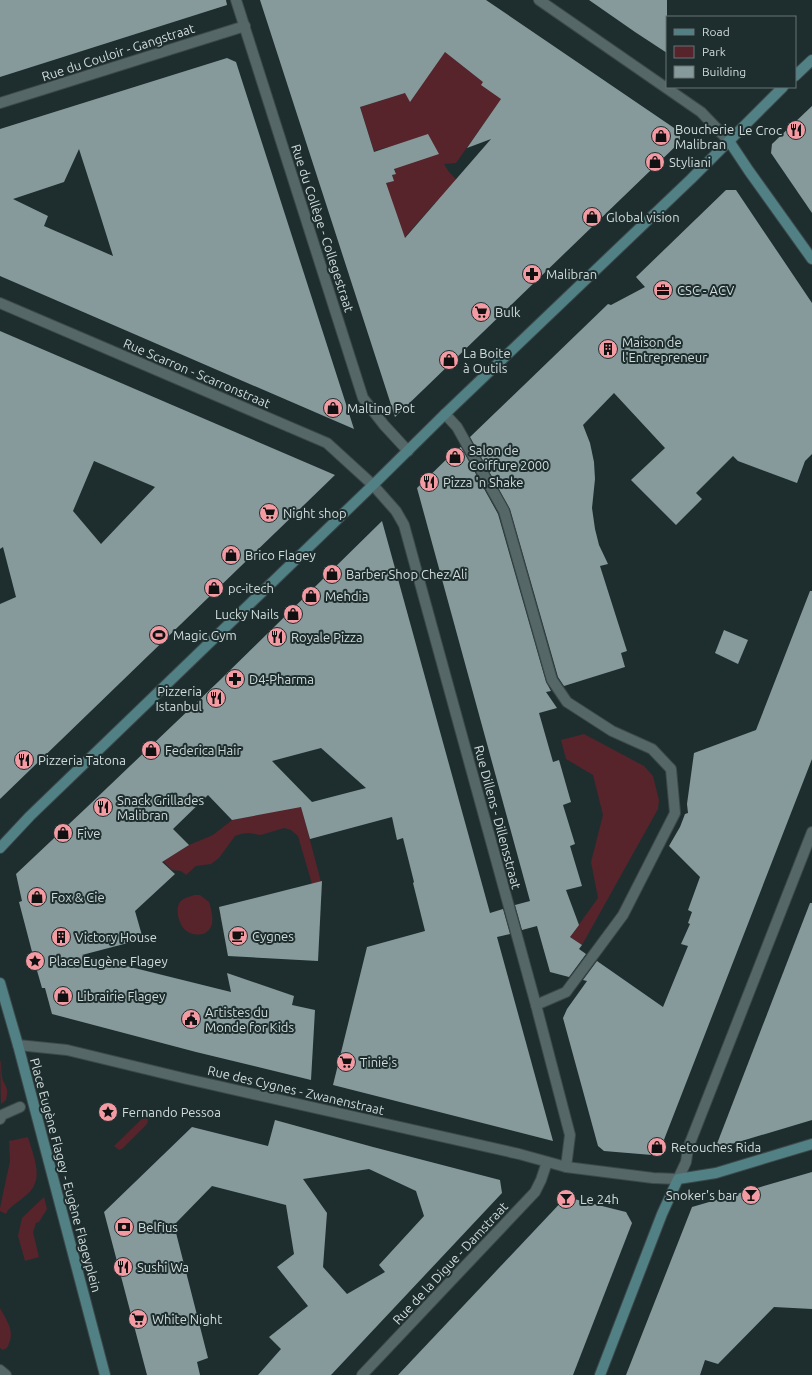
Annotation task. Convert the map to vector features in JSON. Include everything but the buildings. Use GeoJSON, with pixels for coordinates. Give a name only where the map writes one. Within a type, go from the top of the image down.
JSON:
{"type":"FeatureCollection","features":[{"type":"Feature","properties":{"kind":"main road"},"geometry":{"type":"LineString","coordinates":[[796,75],[812,60]]}},
{"type":"Feature","properties":{"kind":"main road"},"geometry":{"type":"LineString","coordinates":[[0,848],[30,816],[445,414],[691,180],[782,88]]}},
{"type":"Feature","properties":{"kind":"main road"},"geometry":{"type":"LineString","coordinates":[[730,141],[749,171],[812,259]]}},
{"type":"Feature","properties":{"kind":"main road","name":"Place Eugène Flagey - Eugène Flageyplein"},"geometry":{"type":"LineString","coordinates":[[0,983],[18,1045],[105,1375]]}},
{"type":"Feature","properties":{"kind":"main road"},"geometry":{"type":"LineString","coordinates":[[600,1375],[662,1214],[678,1179],[716,1173],[812,1144]]}},
{"type":"Feature","properties":{"kind":"street","name":"Rue du Collège - Collegestraat"},"geometry":{"type":"LineString","coordinates":[[236,0],[363,398],[384,425],[408,451]]}},
{"type":"Feature","properties":{"kind":"street"},"geometry":{"type":"LineString","coordinates":[[539,0],[666,88]]}},
{"type":"Feature","properties":{"kind":"street","name":"Rue du Couloir - Gangstraat"},"geometry":{"type":"LineString","coordinates":[[0,103],[245,26]]}},
{"type":"Feature","properties":{"kind":"street"},"geometry":{"type":"LineString","coordinates":[[666,88],[701,112],[730,141]]}},
{"type":"Feature","properties":{"kind":"street","name":"Rue Scarron - Scarronstraat"},"geometry":{"type":"LineString","coordinates":[[0,303],[327,443],[373,485]]}},
{"type":"Feature","properties":{"kind":"street"},"geometry":{"type":"LineString","coordinates":[[445,414],[457,427],[504,511],[552,680],[567,702],[612,731],[652,750],[671,769],[675,813],[624,915],[566,992],[536,1005]]}},
{"type":"Feature","properties":{"kind":"street","name":"Rue Dillens - Dillensstraat"},"geometry":{"type":"LineString","coordinates":[[373,485],[396,511],[404,525],[536,1005],[570,1135],[566,1167]]}},
{"type":"Feature","properties":{"kind":"street"},"geometry":{"type":"LineString","coordinates":[[678,1179],[686,1162],[688,1148],[812,832]]}},
{"type":"Feature","properties":{"kind":"street","name":"Rue des Cygnes - Zwanenstraat"},"geometry":{"type":"LineString","coordinates":[[18,1045],[67,1050],[187,1079],[519,1154],[566,1167],[653,1178],[678,1179]]}},
{"type":"Feature","properties":{"kind":"street"},"geometry":{"type":"LineString","coordinates":[[1,1116],[20,1107]]}},
{"type":"Feature","properties":{"kind":"street","name":"Rue de la Digue - Damstraat"},"geometry":{"type":"LineString","coordinates":[[362,1375],[535,1192],[548,1162]]}},
{"type":"Feature","properties":{"kind":"street"},"geometry":{"type":"LineString","coordinates":[[0,1370],[6,1375]]}},
{"type":"Feature","properties":{"kind":"green space"},"geometry":{"type":"Polygon","coordinates":[[[435,44],[491,71],[481,85],[502,98],[456,163],[444,164],[449,172],[476,200],[458,225],[435,203],[397,246],[386,183],[393,181],[392,175],[396,173],[388,147],[374,151],[360,107],[405,93],[435,44]]]}},
{"type":"Feature","properties":{"kind":"green space"},"geometry":{"type":"Polygon","coordinates":[[[584,734],[644,766],[653,776],[659,800],[658,809],[582,945],[570,937],[598,898],[591,862],[603,815],[593,775],[566,759],[561,740],[584,734]]]}},
{"type":"Feature","properties":{"kind":"green space"},"geometry":{"type":"Polygon","coordinates":[[[301,806],[321,882],[312,884],[298,836],[291,830],[284,828],[261,835],[248,833],[235,836],[219,858],[211,864],[196,866],[186,875],[181,871],[172,870],[163,861],[189,845],[213,835],[232,820],[301,806]]]}},
{"type":"Feature","properties":{"kind":"green space"},"geometry":{"type":"Polygon","coordinates":[[[194,895],[200,895],[209,902],[212,924],[207,932],[203,934],[192,934],[185,930],[180,923],[178,905],[184,899],[194,895]]]}},
{"type":"Feature","properties":{"kind":"green space"},"geometry":{"type":"Polygon","coordinates":[[[0,1060],[3,1079],[7,1091],[6,1100],[1,1104],[0,1060]]]}},
{"type":"Feature","properties":{"kind":"green space"},"geometry":{"type":"Polygon","coordinates":[[[145,1112],[148,1120],[147,1124],[122,1149],[119,1150],[114,1146],[144,1117],[145,1112]]]}},
{"type":"Feature","properties":{"kind":"green space"},"geometry":{"type":"Polygon","coordinates":[[[28,1137],[36,1163],[37,1177],[30,1192],[8,1210],[6,1214],[0,1211],[0,1208],[10,1161],[9,1141],[28,1137]]]}},
{"type":"Feature","properties":{"kind":"green space"},"geometry":{"type":"Polygon","coordinates":[[[44,1197],[47,1209],[39,1222],[36,1223],[33,1232],[39,1257],[25,1261],[18,1236],[22,1218],[44,1197]]]}},
{"type":"Feature","properties":{"kind":"green space"},"geometry":{"type":"Polygon","coordinates":[[[0,1308],[11,1332],[10,1342],[7,1348],[3,1350],[0,1348],[0,1308]]]}},
{"type":"Feature","properties":{"kind":"place","name":"Le Croc"},"geometry":{"type":"Point","coordinates":[796,130]}},
{"type":"Feature","properties":{"kind":"place","name":"Boucherie Malibran"},"geometry":{"type":"Point","coordinates":[661,136]}},
{"type":"Feature","properties":{"kind":"place","name":"Styliani"},"geometry":{"type":"Point","coordinates":[655,162]}},
{"type":"Feature","properties":{"kind":"place","name":"Global vision"},"geometry":{"type":"Point","coordinates":[592,217]}},
{"type":"Feature","properties":{"kind":"place","name":"Malibran"},"geometry":{"type":"Point","coordinates":[532,274]}},
{"type":"Feature","properties":{"kind":"place","name":"CSC - ACV"},"geometry":{"type":"Point","coordinates":[663,290]}},
{"type":"Feature","properties":{"kind":"place","name":"Bulk"},"geometry":{"type":"Point","coordinates":[481,312]}},
{"type":"Feature","properties":{"kind":"place","name":"Maison de l'Entrepreneur"},"geometry":{"type":"Point","coordinates":[608,349]}},
{"type":"Feature","properties":{"kind":"place","name":"La Boite à Outils"},"geometry":{"type":"Point","coordinates":[449,360]}},
{"type":"Feature","properties":{"kind":"place","name":"Malting Pot"},"geometry":{"type":"Point","coordinates":[333,408]}},
{"type":"Feature","properties":{"kind":"place","name":"Salon de Coiffure 2000"},"geometry":{"type":"Point","coordinates":[455,457]}},
{"type":"Feature","properties":{"kind":"place","name":"Pizza 'n Shake"},"geometry":{"type":"Point","coordinates":[429,482]}},
{"type":"Feature","properties":{"kind":"place","name":"Night shop"},"geometry":{"type":"Point","coordinates":[269,513]}},
{"type":"Feature","properties":{"kind":"place","name":"Brico Flagey"},"geometry":{"type":"Point","coordinates":[231,555]}},
{"type":"Feature","properties":{"kind":"place","name":"Barber Shop Chez Ali"},"geometry":{"type":"Point","coordinates":[332,574]}},
{"type":"Feature","properties":{"kind":"place","name":"pc-itech"},"geometry":{"type":"Point","coordinates":[214,588]}},
{"type":"Feature","properties":{"kind":"place","name":"Mehdia"},"geometry":{"type":"Point","coordinates":[311,596]}},
{"type":"Feature","properties":{"kind":"place","name":"Lucky Nails"},"geometry":{"type":"Point","coordinates":[293,614]}},
{"type":"Feature","properties":{"kind":"place","name":"Magic Gym"},"geometry":{"type":"Point","coordinates":[159,635]}},
{"type":"Feature","properties":{"kind":"place","name":"Royale Pizza"},"geometry":{"type":"Point","coordinates":[277,637]}},
{"type":"Feature","properties":{"kind":"place","name":"D4-Pharma"},"geometry":{"type":"Point","coordinates":[235,679]}},
{"type":"Feature","properties":{"kind":"place","name":"Pizzeria Istanbul"},"geometry":{"type":"Point","coordinates":[216,698]}},
{"type":"Feature","properties":{"kind":"place","name":"Federica Hair"},"geometry":{"type":"Point","coordinates":[151,750]}},
{"type":"Feature","properties":{"kind":"place","name":"Pizzeria Tatona"},"geometry":{"type":"Point","coordinates":[24,760]}},
{"type":"Feature","properties":{"kind":"place","name":"Snack Grillades Malibran"},"geometry":{"type":"Point","coordinates":[103,807]}},
{"type":"Feature","properties":{"kind":"place","name":"Five"},"geometry":{"type":"Point","coordinates":[63,833]}},
{"type":"Feature","properties":{"kind":"place","name":"Fox & Cie"},"geometry":{"type":"Point","coordinates":[37,897]}},
{"type":"Feature","properties":{"kind":"place","name":"Cygnes"},"geometry":{"type":"Point","coordinates":[238,936]}},
{"type":"Feature","properties":{"kind":"place","name":"Victory House"},"geometry":{"type":"Point","coordinates":[61,937]}},
{"type":"Feature","properties":{"kind":"place","name":"Place Eugène Flagey"},"geometry":{"type":"Point","coordinates":[35,961]}},
{"type":"Feature","properties":{"kind":"place","name":"Librairie Flagey"},"geometry":{"type":"Point","coordinates":[63,996]}},
{"type":"Feature","properties":{"kind":"place","name":"Artistes du Monde for Kids"},"geometry":{"type":"Point","coordinates":[191,1019]}},
{"type":"Feature","properties":{"kind":"place","name":"Tinie's"},"geometry":{"type":"Point","coordinates":[346,1062]}},
{"type":"Feature","properties":{"kind":"place","name":"Fernando Pessoa"},"geometry":{"type":"Point","coordinates":[108,1112]}},
{"type":"Feature","properties":{"kind":"place","name":"Retouches Rida"},"geometry":{"type":"Point","coordinates":[657,1147]}},
{"type":"Feature","properties":{"kind":"place","name":"Snoker's bar"},"geometry":{"type":"Point","coordinates":[751,1195]}},
{"type":"Feature","properties":{"kind":"place","name":"Le 24h"},"geometry":{"type":"Point","coordinates":[566,1199]}},
{"type":"Feature","properties":{"kind":"place","name":"Belfius"},"geometry":{"type":"Point","coordinates":[124,1227]}},
{"type":"Feature","properties":{"kind":"place","name":"Sushi Wa"},"geometry":{"type":"Point","coordinates":[123,1267]}},
{"type":"Feature","properties":{"kind":"place","name":"White Night"},"geometry":{"type":"Point","coordinates":[138,1319]}}]}
